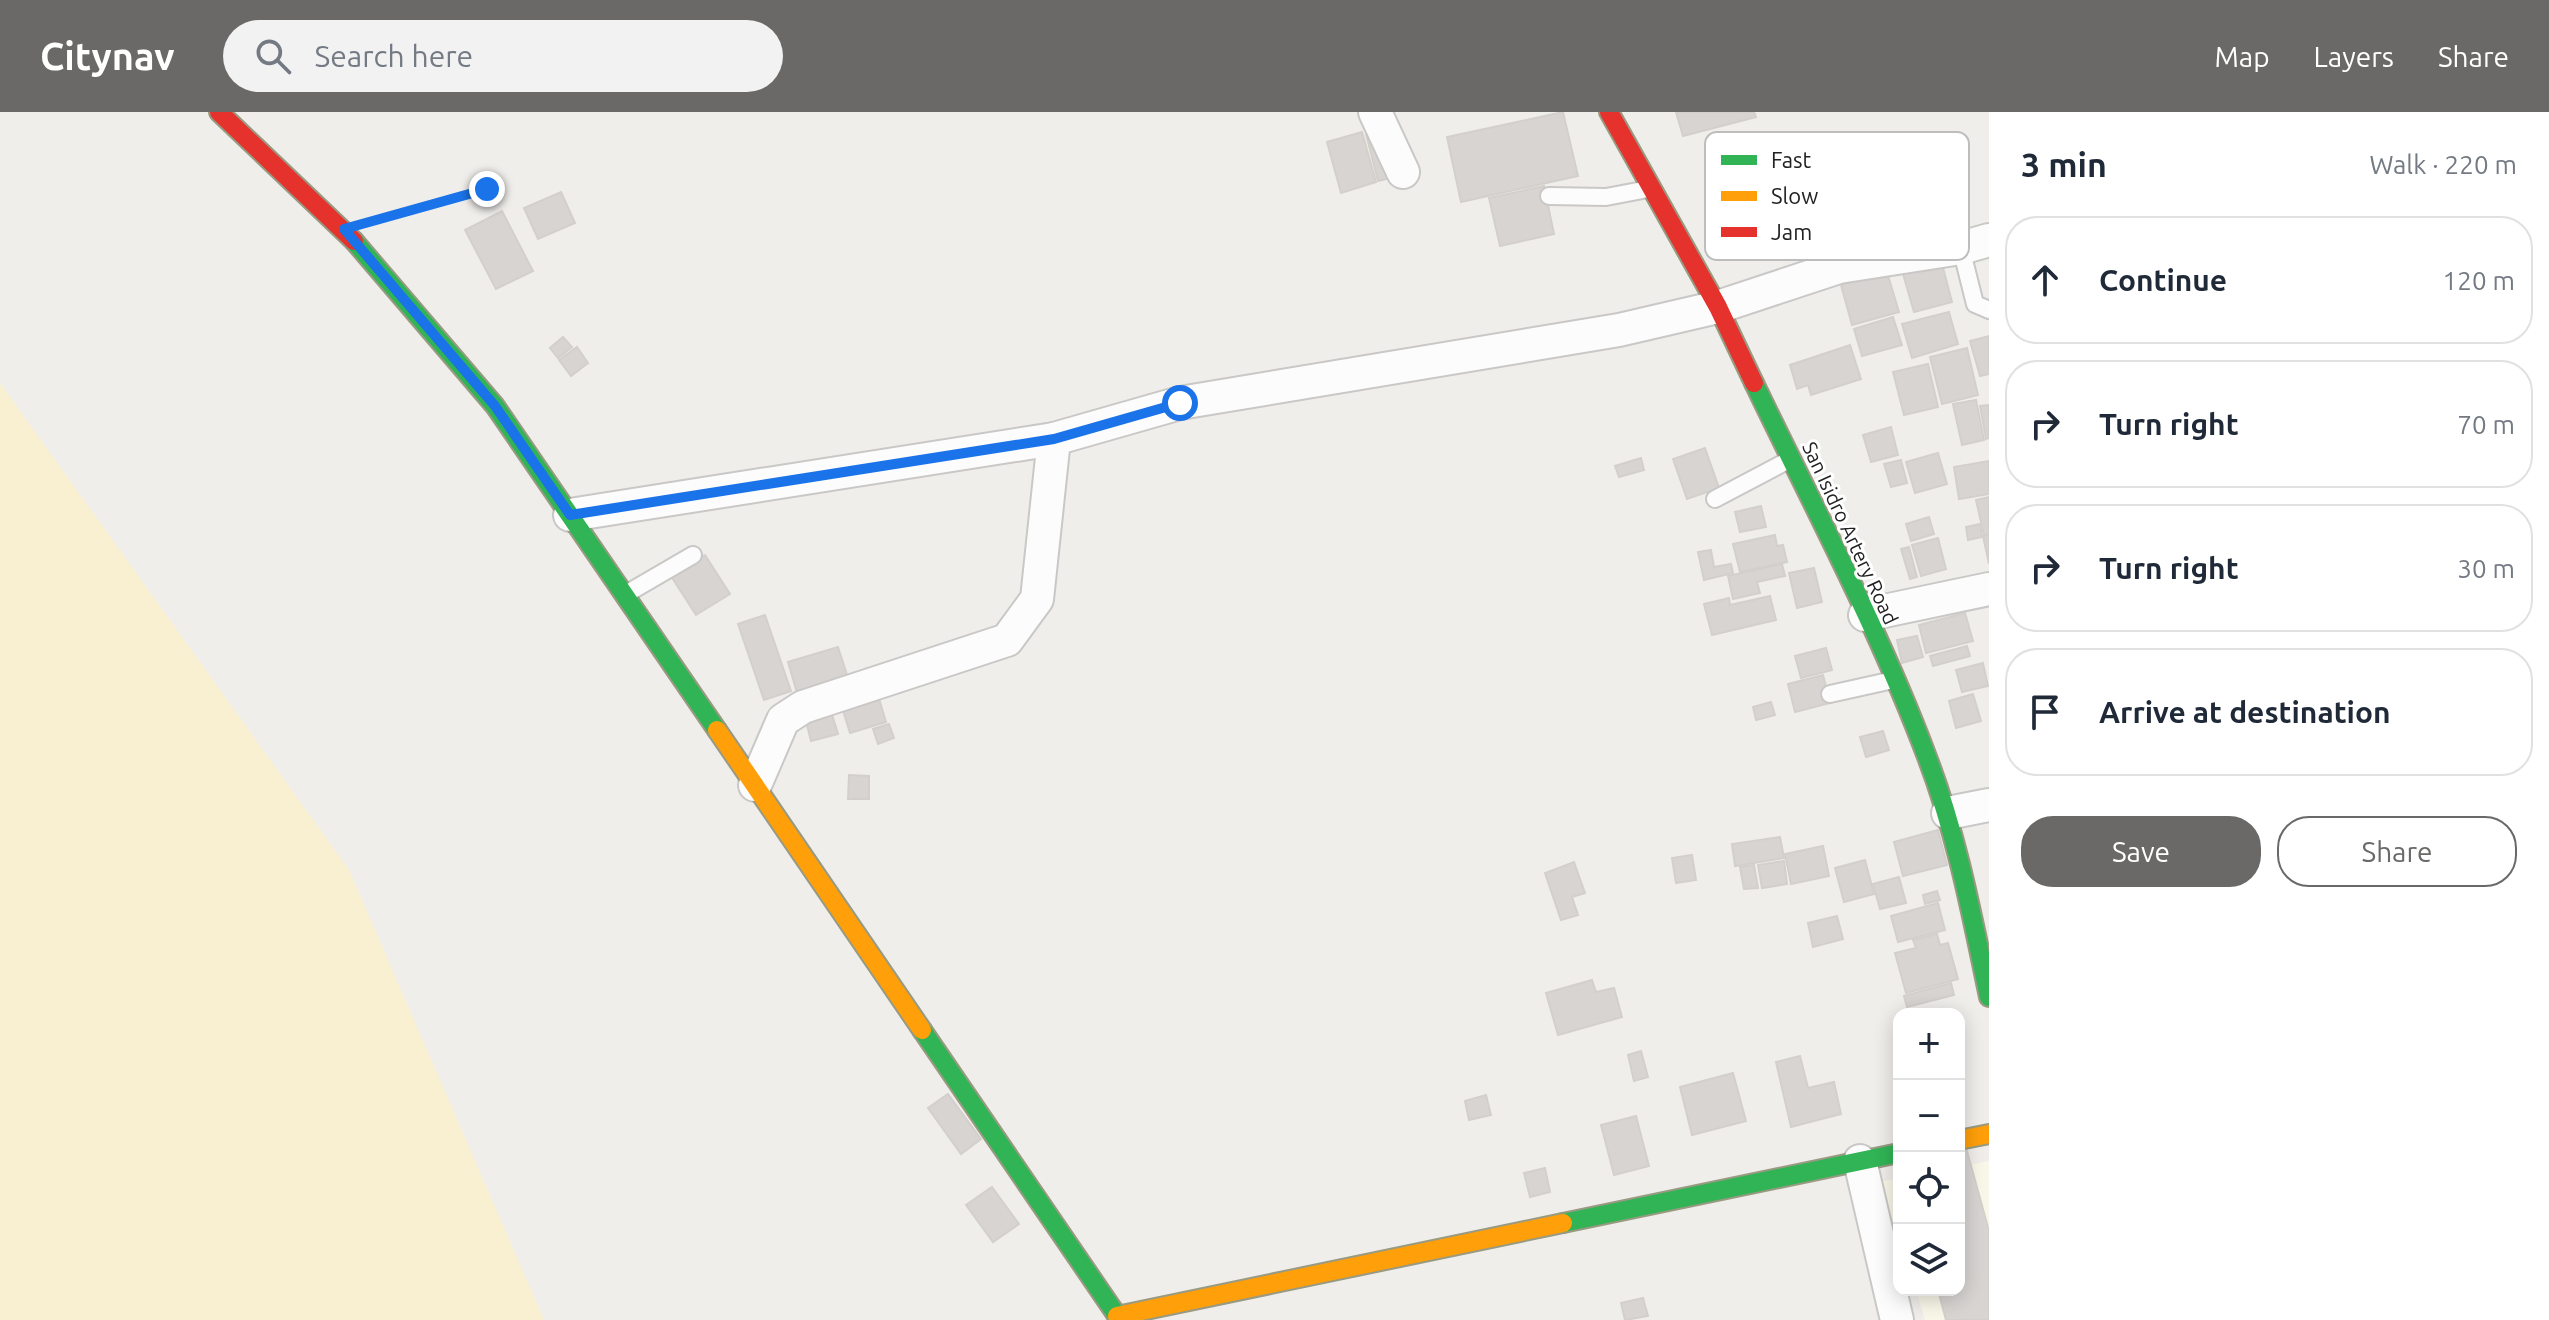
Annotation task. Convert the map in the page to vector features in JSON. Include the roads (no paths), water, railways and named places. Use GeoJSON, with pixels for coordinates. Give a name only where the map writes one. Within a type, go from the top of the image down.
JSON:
{"type":"FeatureCollection","features":[{"type":"Feature","properties":{"kind":"street"},"geometry":{"type":"LineString","coordinates":[[219,112],[344,229],[495,406],[1119,1318],[1893,1154]]}},
{"type":"Feature","properties":{"kind":"street"},"geometry":{"type":"LineString","coordinates":[[1375,112],[1403,172]]}},
{"type":"Feature","properties":{"kind":"street","name":"San Isidro Artery Road"},"geometry":{"type":"LineString","coordinates":[[1609,112],[1718,307],[1895,680],[1948,813],[1989,997]]}},
{"type":"Feature","properties":{"kind":"street"},"geometry":{"type":"LineString","coordinates":[[570,515],[1054,439],[1180,403],[1605,333],[1718,307],[1839,267],[1880,260]]}},
{"type":"Feature","properties":{"kind":"street"},"geometry":{"type":"LineString","coordinates":[[755,785],[783,720],[803,707],[1007,640],[1037,599],[1054,439]]}},
{"type":"Feature","properties":{"kind":"street"},"geometry":{"type":"LineString","coordinates":[[1865,615],[1989,589]]}},
{"type":"Feature","properties":{"kind":"street"},"geometry":{"type":"LineString","coordinates":[[1948,813],[1989,805]]}},
{"type":"Feature","properties":{"kind":"street"},"geometry":{"type":"LineString","coordinates":[[1965,1139],[1989,1134]]}},
{"type":"Feature","properties":{"kind":"street"},"geometry":{"type":"LineString","coordinates":[[1860,1161],[1897,1320]]}},
{"type":"Feature","properties":{"kind":"lane"},"geometry":{"type":"LineString","coordinates":[[1549,196],[1606,197],[1653,188]]}},
{"type":"Feature","properties":{"kind":"lane"},"geometry":{"type":"LineString","coordinates":[[1975,244],[1975,304],[1989,310]]}},
{"type":"Feature","properties":{"kind":"lane"},"geometry":{"type":"LineString","coordinates":[[1715,499],[1790,459]]}},
{"type":"Feature","properties":{"kind":"lane"},"geometry":{"type":"LineString","coordinates":[[625,595],[693,555]]}},
{"type":"Feature","properties":{"kind":"lane"},"geometry":{"type":"LineString","coordinates":[[1830,694],[1895,680]]}}]}
